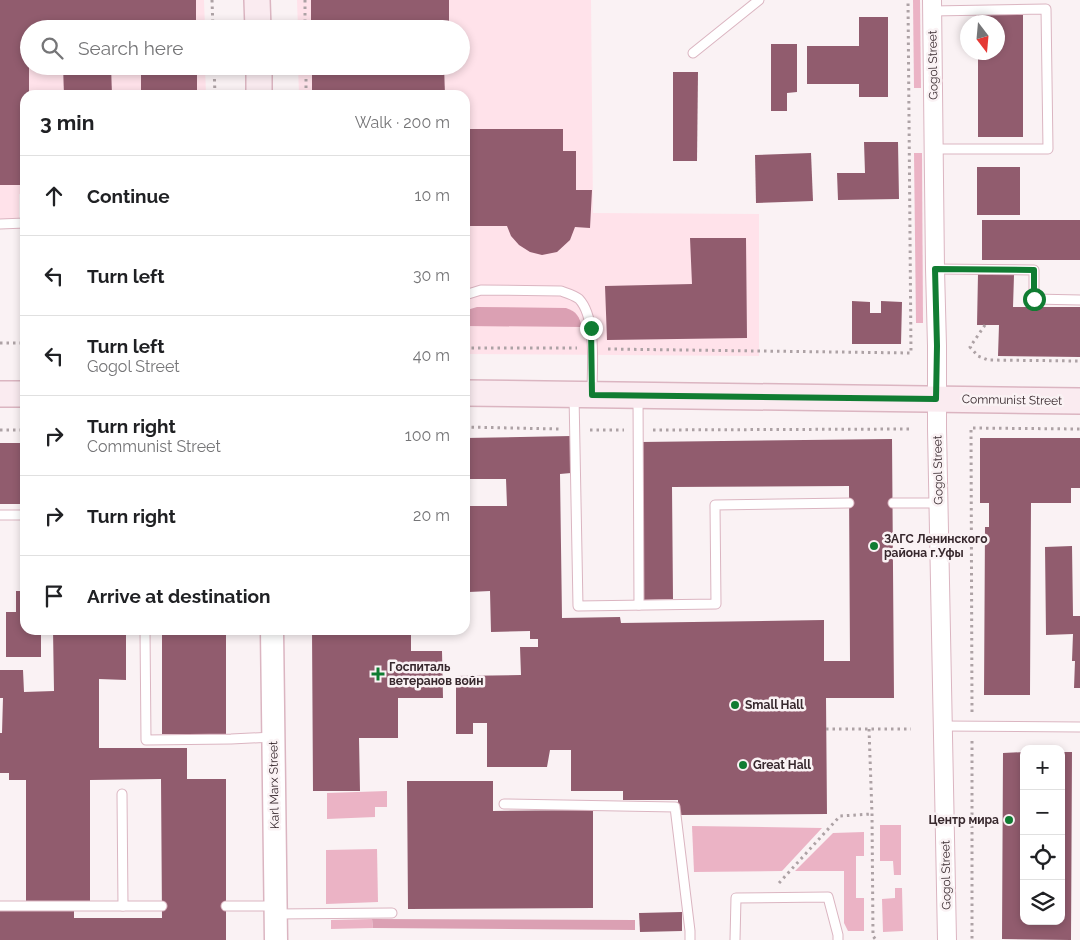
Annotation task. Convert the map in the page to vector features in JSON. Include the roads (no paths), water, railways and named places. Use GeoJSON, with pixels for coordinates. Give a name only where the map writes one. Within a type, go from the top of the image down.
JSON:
{"type":"FeatureCollection","features":[{"type":"Feature","properties":{"kind":"main road"},"geometry":{"type":"LineString","coordinates":[[257,0],[258,20]]}},
{"type":"Feature","properties":{"kind":"main road"},"geometry":{"type":"LineString","coordinates":[[258,75],[259,90]]}},
{"type":"Feature","properties":{"kind":"main road"},"geometry":{"type":"LineString","coordinates":[[0,394],[20,394]]}},
{"type":"Feature","properties":{"kind":"main road","name":"Communist Street"},"geometry":{"type":"LineString","coordinates":[[470,394],[1080,401]]}},
{"type":"Feature","properties":{"kind":"street","name":"Gogol Street"},"geometry":{"type":"LineString","coordinates":[[932,5],[937,346],[936,399],[947,940]]}},
{"type":"Feature","properties":{"kind":"street","name":"Karl Marx Street"},"geometry":{"type":"LineString","coordinates":[[272,635],[276,940]]}},
{"type":"Feature","properties":{"kind":"lane"},"geometry":{"type":"LineString","coordinates":[[693,53],[759,0]]}},
{"type":"Feature","properties":{"kind":"lane"},"geometry":{"type":"LineString","coordinates":[[932,5],[1046,9],[1048,149],[934,149]]}},
{"type":"Feature","properties":{"kind":"lane"},"geometry":{"type":"LineString","coordinates":[[0,224],[20,224]]}},
{"type":"Feature","properties":{"kind":"lane"},"geometry":{"type":"LineString","coordinates":[[935,269],[1034,270],[1034,299],[1080,300]]}},
{"type":"Feature","properties":{"kind":"lane"},"geometry":{"type":"LineString","coordinates":[[470,293],[481,290],[561,291],[571,294],[579,300],[586,311],[591,328],[592,348],[574,430],[578,606],[716,604],[715,505],[850,503]]}},
{"type":"Feature","properties":{"kind":"lane"},"geometry":{"type":"LineString","coordinates":[[638,396],[639,605]]}},
{"type":"Feature","properties":{"kind":"lane"},"geometry":{"type":"LineString","coordinates":[[893,503],[938,503]]}},
{"type":"Feature","properties":{"kind":"lane"},"geometry":{"type":"LineString","coordinates":[[0,515],[20,515]]}},
{"type":"Feature","properties":{"kind":"lane"},"geometry":{"type":"LineString","coordinates":[[145,635],[146,740],[274,737]]}},
{"type":"Feature","properties":{"kind":"lane"},"geometry":{"type":"LineString","coordinates":[[943,726],[1080,727]]}},
{"type":"Feature","properties":{"kind":"lane"},"geometry":{"type":"LineString","coordinates":[[122,794],[123,906]]}},
{"type":"Feature","properties":{"kind":"lane"},"geometry":{"type":"LineString","coordinates":[[504,804],[675,807],[690,940]]}},
{"type":"Feature","properties":{"kind":"lane"},"geometry":{"type":"LineString","coordinates":[[735,940],[736,898],[828,896],[838,940]]}},
{"type":"Feature","properties":{"kind":"lane"},"geometry":{"type":"LineString","coordinates":[[0,906],[162,906]]}},
{"type":"Feature","properties":{"kind":"lane"},"geometry":{"type":"LineString","coordinates":[[226,906],[276,910],[392,913]]}},
{"type":"Feature","properties":{"kind":"place","name":"ЗАГС Ленинского района г.Уфы"},"geometry":{"type":"Point","coordinates":[874,546]}},
{"type":"Feature","properties":{"kind":"place","name":"Госпиталь ветеранов войн"},"geometry":{"type":"Point","coordinates":[378,674]}},
{"type":"Feature","properties":{"kind":"place","name":"Small Hall"},"geometry":{"type":"Point","coordinates":[735,705]}},
{"type":"Feature","properties":{"kind":"place","name":"Great Hall"},"geometry":{"type":"Point","coordinates":[743,765]}},
{"type":"Feature","properties":{"kind":"place","name":"Центр мира"},"geometry":{"type":"Point","coordinates":[1009,820]}}]}
